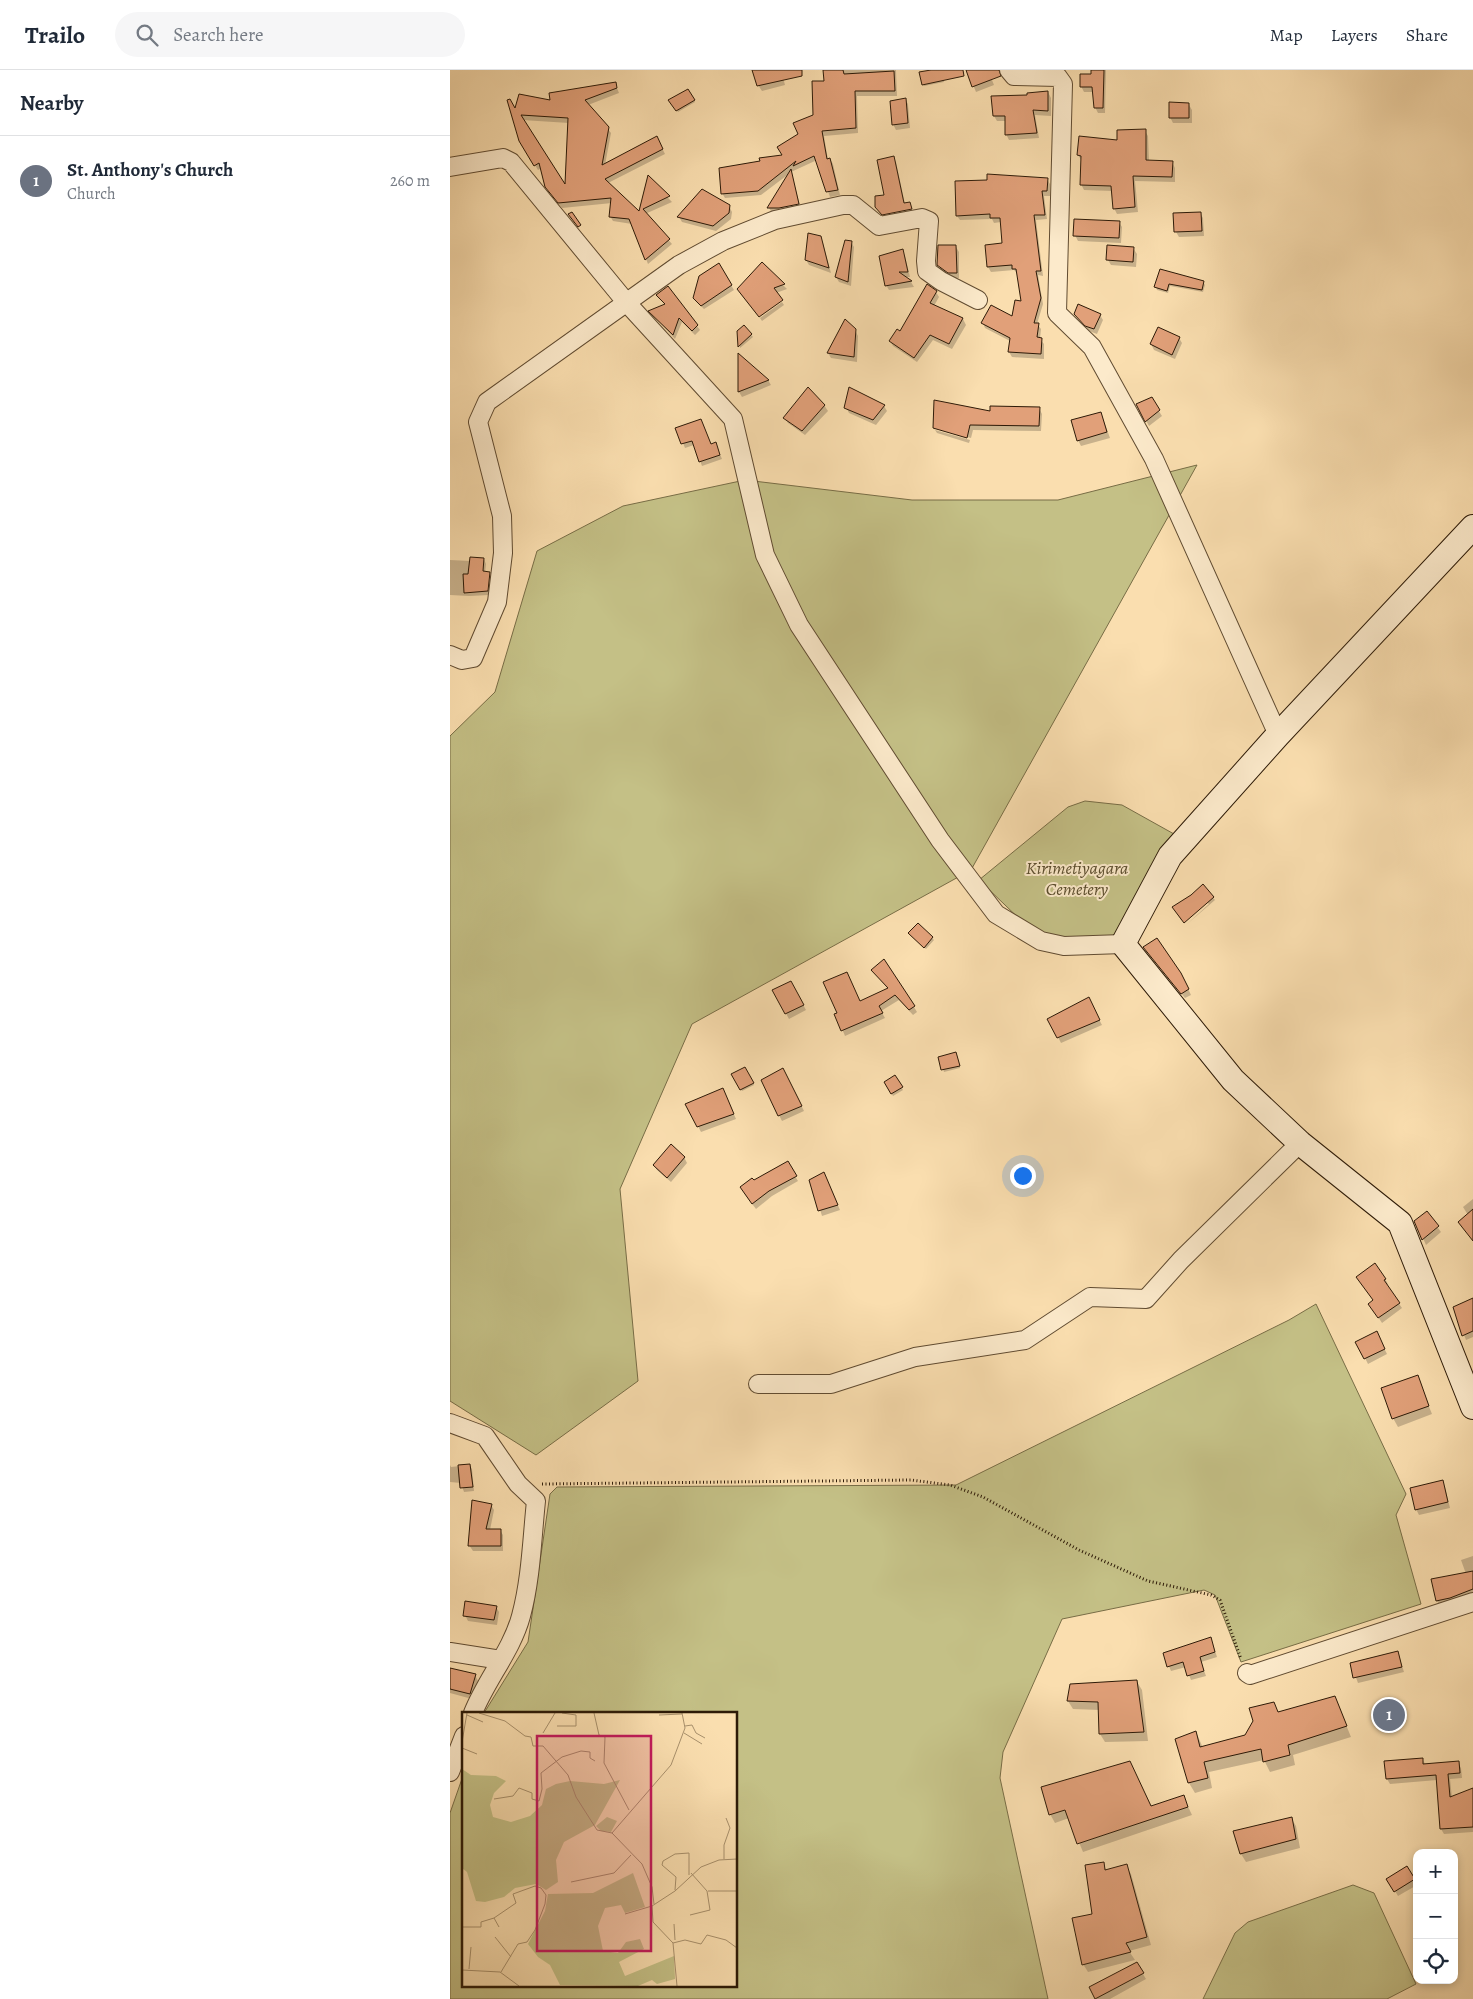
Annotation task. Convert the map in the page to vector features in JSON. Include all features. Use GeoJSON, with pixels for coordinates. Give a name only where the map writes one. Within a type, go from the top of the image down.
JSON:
{"type":"FeatureCollection","features":[{"type":"Feature","properties":{"kind":"street"},"geometry":{"type":"LineString","coordinates":[[1009,70],[1014,76],[1058,77],[1063,84],[1057,313],[1092,348],[1154,459],[1278,735]]}},
{"type":"Feature","properties":{"kind":"street"},"geometry":{"type":"LineString","coordinates":[[450,167],[503,158],[511,162],[626,302],[733,419],[766,555],[799,625],[940,840],[996,914],[1041,941],[1064,946],[1123,944]]}},
{"type":"Feature","properties":{"kind":"street"},"geometry":{"type":"LineString","coordinates":[[450,655],[462,660],[473,658],[497,602],[503,553],[502,516],[478,422],[487,402],[679,264],[723,241],[775,220],[844,205],[853,205],[879,226],[922,218],[929,221],[926,261],[928,271],[941,281],[978,300]]}},
{"type":"Feature","properties":{"kind":"street"},"geometry":{"type":"LineString","coordinates":[[1123,944],[1170,856],[1278,735],[1473,527]]}},
{"type":"Feature","properties":{"kind":"street"},"geometry":{"type":"LineString","coordinates":[[1123,944],[1233,1080],[1300,1143],[1400,1223],[1473,1407]]}},
{"type":"Feature","properties":{"kind":"street"},"geometry":{"type":"LineString","coordinates":[[758,1384],[831,1384],[915,1357],[1025,1340],[1090,1296],[1146,1299],[1181,1260],[1300,1143]]}},
{"type":"Feature","properties":{"kind":"street"},"geometry":{"type":"LineString","coordinates":[[450,1423],[485,1436],[518,1484],[536,1501],[521,1617],[502,1660],[474,1712]]}},
{"type":"Feature","properties":{"kind":"street"},"geometry":{"type":"LineString","coordinates":[[1246,1673],[1250,1675],[1473,1602]]}},
{"type":"Feature","properties":{"kind":"street"},"geometry":{"type":"LineString","coordinates":[[450,1652],[502,1660]]}},
{"type":"Feature","properties":{"kind":"street"},"geometry":{"type":"LineString","coordinates":[[450,1772],[462,1741]]}},
{"type":"Feature","properties":{"kind":"path"},"geometry":{"type":"LineString","coordinates":[[518,1484],[911,1480],[950,1485],[983,1497],[1079,1550],[1148,1581],[1211,1595],[1220,1600],[1246,1673]]}},
{"type":"Feature","properties":{"kind":"green space"},"geometry":{"type":"Polygon","coordinates":[[[1197,465],[971,870],[692,1024],[620,1189],[638,1381],[536,1455],[450,1401],[450,736],[495,692],[537,551],[623,506],[745,480],[912,500],[1058,500],[1197,465]]]}},
{"type":"Feature","properties":{"kind":"green space","name":"Kirimetiyagara Cemetery"},"geometry":{"type":"Polygon","coordinates":[[[1085,801],[1122,805],[1174,834],[1121,933],[1110,941],[1064,938],[1031,930],[979,880],[1068,807],[1085,801]]]}},
{"type":"Feature","properties":{"kind":"green space"},"geometry":{"type":"Polygon","coordinates":[[[1316,1304],[1406,1494],[1396,1515],[1421,1604],[1241,1662],[1215,1595],[1204,1590],[1062,1619],[1003,1752],[1000,1778],[1048,1999],[450,1999],[450,1813],[462,1779],[462,1986],[738,1986],[738,1712],[485,1712],[528,1642],[550,1494],[557,1487],[956,1485],[1289,1320],[1316,1304]]]}},
{"type":"Feature","properties":{"kind":"green space"},"geometry":{"type":"Polygon","coordinates":[[[1353,1885],[1374,1893],[1413,1978],[1413,1984],[1416,1984],[1387,1999],[1203,1999],[1235,1933],[1248,1922],[1353,1885]]]}},
{"type":"Feature","properties":{"kind":"building"},"geometry":{"type":"Polygon","coordinates":[[[752,70],[802,70],[802,76],[757,86],[752,70]]]}},
{"type":"Feature","properties":{"kind":"building"},"geometry":{"type":"Polygon","coordinates":[[[823,70],[843,70],[844,74],[894,71],[895,91],[855,91],[856,128],[822,131],[827,159],[830,158],[838,190],[826,192],[814,156],[793,166],[796,161],[758,191],[721,194],[719,168],[760,161],[759,158],[782,155],[777,147],[798,134],[793,123],[813,115],[812,81],[824,81],[823,70]]]}},
{"type":"Feature","properties":{"kind":"building"},"geometry":{"type":"Polygon","coordinates":[[[963,70],[964,76],[922,85],[919,72],[963,70]]]}},
{"type":"Feature","properties":{"kind":"building"},"geometry":{"type":"Polygon","coordinates":[[[966,70],[999,70],[1001,76],[972,87],[966,70]]]}},
{"type":"Feature","properties":{"kind":"building"},"geometry":{"type":"Polygon","coordinates":[[[1091,70],[1104,70],[1103,108],[1094,108],[1092,87],[1080,87],[1080,74],[1091,74],[1091,70]]]}},
{"type":"Feature","properties":{"kind":"building"},"geometry":{"type":"Polygon","coordinates":[[[616,82],[617,88],[585,100],[609,127],[602,165],[657,136],[663,149],[605,179],[639,211],[648,175],[670,196],[643,209],[670,239],[645,260],[629,219],[609,217],[611,198],[558,203],[545,187],[539,163],[534,166],[519,141],[507,100],[510,99],[515,108],[519,94],[550,100],[549,93],[616,82]],[[521,115],[565,184],[568,118],[521,115]]]}},
{"type":"Feature","properties":{"kind":"building"},"geometry":{"type":"Polygon","coordinates":[[[688,89],[695,100],[676,111],[668,100],[688,89]]]}},
{"type":"Feature","properties":{"kind":"building"},"geometry":{"type":"Polygon","coordinates":[[[1048,91],[1048,111],[1033,110],[1037,133],[1005,135],[1005,116],[993,116],[991,96],[1027,95],[1027,93],[1048,91]]]}},
{"type":"Feature","properties":{"kind":"building"},"geometry":{"type":"Polygon","coordinates":[[[906,98],[908,123],[892,125],[890,101],[906,98]]]}},
{"type":"Feature","properties":{"kind":"building"},"geometry":{"type":"Polygon","coordinates":[[[1169,102],[1189,103],[1189,118],[1169,118],[1169,102]]]}},
{"type":"Feature","properties":{"kind":"building"},"geometry":{"type":"Polygon","coordinates":[[[1146,129],[1146,160],[1173,161],[1172,177],[1133,176],[1135,207],[1113,209],[1111,186],[1080,185],[1081,156],[1077,155],[1079,136],[1117,140],[1117,130],[1146,129]]]}},
{"type":"Feature","properties":{"kind":"building"},"geometry":{"type":"Polygon","coordinates":[[[894,156],[904,203],[910,202],[912,209],[882,215],[875,207],[875,196],[884,195],[877,160],[894,156]]]}},
{"type":"Feature","properties":{"kind":"building"},"geometry":{"type":"Polygon","coordinates":[[[791,169],[799,204],[767,208],[791,169]]]}},
{"type":"Feature","properties":{"kind":"building"},"geometry":{"type":"Polygon","coordinates":[[[987,174],[1048,178],[1047,191],[1042,191],[1045,215],[1034,215],[1041,271],[1036,271],[1041,298],[1034,323],[1039,323],[1037,337],[1042,338],[1041,354],[1008,352],[1010,338],[981,323],[991,305],[1012,316],[1015,300],[1021,301],[1016,269],[1012,269],[1012,265],[987,267],[985,245],[1002,243],[1000,218],[990,218],[990,214],[956,216],[955,181],[987,180],[987,174]]]}},
{"type":"Feature","properties":{"kind":"building"},"geometry":{"type":"Polygon","coordinates":[[[702,189],[730,205],[729,213],[713,226],[677,217],[702,189]]]}},
{"type":"Feature","properties":{"kind":"building"},"geometry":{"type":"Polygon","coordinates":[[[572,212],[581,225],[578,227],[568,214],[572,212]]]}},
{"type":"Feature","properties":{"kind":"building"},"geometry":{"type":"Polygon","coordinates":[[[1201,212],[1202,231],[1174,232],[1173,213],[1201,212]]]}},
{"type":"Feature","properties":{"kind":"building"},"geometry":{"type":"Polygon","coordinates":[[[1074,219],[1120,221],[1119,238],[1073,236],[1074,219]]]}},
{"type":"Feature","properties":{"kind":"building"},"geometry":{"type":"Polygon","coordinates":[[[808,233],[821,236],[829,268],[805,260],[808,233]]]}},
{"type":"Feature","properties":{"kind":"building"},"geometry":{"type":"Polygon","coordinates":[[[845,240],[852,241],[848,282],[835,277],[845,240]]]}},
{"type":"Feature","properties":{"kind":"building"},"geometry":{"type":"Polygon","coordinates":[[[938,245],[956,245],[957,273],[948,273],[937,265],[938,245]]]}},
{"type":"Feature","properties":{"kind":"building"},"geometry":{"type":"Polygon","coordinates":[[[1107,245],[1134,247],[1133,262],[1106,260],[1107,245]]]}},
{"type":"Feature","properties":{"kind":"building"},"geometry":{"type":"Polygon","coordinates":[[[903,249],[908,272],[899,272],[912,281],[885,286],[879,256],[903,249]]]}},
{"type":"Feature","properties":{"kind":"building"},"geometry":{"type":"Polygon","coordinates":[[[762,262],[785,284],[774,288],[783,300],[759,317],[737,289],[762,262]]]}},
{"type":"Feature","properties":{"kind":"building"},"geometry":{"type":"Polygon","coordinates":[[[719,263],[732,285],[701,306],[693,298],[699,276],[719,263]]]}},
{"type":"Feature","properties":{"kind":"building"},"geometry":{"type":"Polygon","coordinates":[[[1160,269],[1204,281],[1202,290],[1169,284],[1167,291],[1154,287],[1160,269]]]}},
{"type":"Feature","properties":{"kind":"building"},"geometry":{"type":"Polygon","coordinates":[[[927,284],[937,291],[930,303],[963,318],[949,344],[930,335],[914,358],[889,341],[897,329],[900,331],[927,284]]]}},
{"type":"Feature","properties":{"kind":"building"},"geometry":{"type":"Polygon","coordinates":[[[668,286],[698,325],[692,331],[679,318],[673,335],[648,311],[665,304],[656,295],[668,286]]]}},
{"type":"Feature","properties":{"kind":"building"},"geometry":{"type":"Polygon","coordinates":[[[1078,304],[1101,314],[1094,329],[1085,326],[1074,314],[1078,304]]]}},
{"type":"Feature","properties":{"kind":"building"},"geometry":{"type":"Polygon","coordinates":[[[845,319],[856,329],[854,357],[827,353],[845,319]]]}},
{"type":"Feature","properties":{"kind":"building"},"geometry":{"type":"Polygon","coordinates":[[[744,325],[752,334],[738,347],[737,331],[744,325]]]}},
{"type":"Feature","properties":{"kind":"building"},"geometry":{"type":"Polygon","coordinates":[[[1158,327],[1180,337],[1172,355],[1150,344],[1158,327]]]}},
{"type":"Feature","properties":{"kind":"building"},"geometry":{"type":"Polygon","coordinates":[[[738,353],[769,380],[738,392],[738,353]]]}},
{"type":"Feature","properties":{"kind":"building"},"geometry":{"type":"Polygon","coordinates":[[[808,387],[825,405],[802,431],[783,418],[808,387]]]}},
{"type":"Feature","properties":{"kind":"building"},"geometry":{"type":"Polygon","coordinates":[[[849,387],[885,405],[873,420],[844,408],[849,387]]]}},
{"type":"Feature","properties":{"kind":"building"},"geometry":{"type":"Polygon","coordinates":[[[1152,397],[1160,410],[1145,422],[1136,404],[1152,397]]]}},
{"type":"Feature","properties":{"kind":"building"},"geometry":{"type":"Polygon","coordinates":[[[934,400],[990,411],[990,406],[1040,407],[1039,426],[970,425],[967,438],[933,428],[934,400]]]}},
{"type":"Feature","properties":{"kind":"building"},"geometry":{"type":"Polygon","coordinates":[[[1101,412],[1107,432],[1077,441],[1071,420],[1101,412]]]}},
{"type":"Feature","properties":{"kind":"building"},"geometry":{"type":"Polygon","coordinates":[[[701,419],[711,444],[716,442],[720,455],[699,462],[692,441],[681,444],[675,428],[701,419]]]}},
{"type":"Feature","properties":{"kind":"building"},"geometry":{"type":"Polygon","coordinates":[[[470,557],[484,558],[483,571],[490,572],[488,591],[464,593],[463,574],[468,574],[470,557]]]}},
{"type":"Feature","properties":{"kind":"building"},"geometry":{"type":"Polygon","coordinates":[[[1203,884],[1214,897],[1184,923],[1172,907],[1191,895],[1203,884]]]}},
{"type":"Feature","properties":{"kind":"building"},"geometry":{"type":"Polygon","coordinates":[[[918,923],[933,937],[924,948],[908,933],[918,923]]]}},
{"type":"Feature","properties":{"kind":"building"},"geometry":{"type":"Polygon","coordinates":[[[1157,938],[1181,973],[1189,989],[1181,994],[1143,947],[1157,938]]]}},
{"type":"Feature","properties":{"kind":"building"},"geometry":{"type":"Polygon","coordinates":[[[884,959],[915,1006],[909,1010],[895,995],[879,1006],[883,1013],[841,1031],[834,1014],[837,1013],[823,982],[847,972],[860,1001],[888,988],[871,970],[884,959]]]}},
{"type":"Feature","properties":{"kind":"building"},"geometry":{"type":"Polygon","coordinates":[[[791,981],[804,1005],[785,1014],[772,990],[791,981]]]}},
{"type":"Feature","properties":{"kind":"building"},"geometry":{"type":"Polygon","coordinates":[[[1089,997],[1100,1020],[1057,1038],[1047,1019],[1089,997]]]}},
{"type":"Feature","properties":{"kind":"building"},"geometry":{"type":"Polygon","coordinates":[[[956,1052],[960,1066],[941,1070],[938,1057],[956,1052]]]}},
{"type":"Feature","properties":{"kind":"building"},"geometry":{"type":"Polygon","coordinates":[[[745,1067],[754,1083],[740,1090],[731,1074],[745,1067]]]}},
{"type":"Feature","properties":{"kind":"building"},"geometry":{"type":"Polygon","coordinates":[[[783,1068],[802,1106],[778,1116],[761,1080],[783,1068]]]}},
{"type":"Feature","properties":{"kind":"building"},"geometry":{"type":"Polygon","coordinates":[[[895,1075],[903,1087],[891,1094],[884,1082],[895,1075]]]}},
{"type":"Feature","properties":{"kind":"building"},"geometry":{"type":"Polygon","coordinates":[[[723,1088],[734,1114],[697,1127],[685,1104],[723,1088]]]}},
{"type":"Feature","properties":{"kind":"building"},"geometry":{"type":"Polygon","coordinates":[[[671,1144],[685,1157],[667,1178],[653,1165],[671,1144]]]}},
{"type":"Feature","properties":{"kind":"building"},"geometry":{"type":"Polygon","coordinates":[[[788,1161],[797,1176],[769,1191],[752,1204],[740,1187],[752,1178],[754,1180],[788,1161]]]}},
{"type":"Feature","properties":{"kind":"building"},"geometry":{"type":"Polygon","coordinates":[[[824,1172],[838,1205],[818,1211],[809,1180],[824,1172]]]}},
{"type":"Feature","properties":{"kind":"building"},"geometry":{"type":"Polygon","coordinates":[[[1473,1209],[1473,1241],[1458,1222],[1473,1209]]]}},
{"type":"Feature","properties":{"kind":"building"},"geometry":{"type":"Polygon","coordinates":[[[1427,1211],[1439,1226],[1422,1240],[1414,1221],[1427,1211]]]}},
{"type":"Feature","properties":{"kind":"building"},"geometry":{"type":"Polygon","coordinates":[[[1375,1263],[1400,1303],[1378,1318],[1368,1304],[1373,1300],[1356,1277],[1375,1263]]]}},
{"type":"Feature","properties":{"kind":"building"},"geometry":{"type":"Polygon","coordinates":[[[1473,1298],[1473,1331],[1462,1336],[1453,1307],[1473,1298]]]}},
{"type":"Feature","properties":{"kind":"building"},"geometry":{"type":"Polygon","coordinates":[[[1377,1331],[1385,1349],[1364,1359],[1355,1342],[1377,1331]]]}},
{"type":"Feature","properties":{"kind":"building"},"geometry":{"type":"Polygon","coordinates":[[[1418,1375],[1429,1406],[1392,1419],[1381,1388],[1418,1375]]]}},
{"type":"Feature","properties":{"kind":"building"},"geometry":{"type":"Polygon","coordinates":[[[470,1464],[473,1487],[460,1488],[458,1465],[470,1464]]]}},
{"type":"Feature","properties":{"kind":"building"},"geometry":{"type":"Polygon","coordinates":[[[1443,1480],[1448,1502],[1415,1510],[1410,1488],[1443,1480]]]}},
{"type":"Feature","properties":{"kind":"building"},"geometry":{"type":"Polygon","coordinates":[[[472,1500],[492,1504],[486,1529],[501,1529],[501,1546],[468,1546],[472,1500]]]}},
{"type":"Feature","properties":{"kind":"building"},"geometry":{"type":"Polygon","coordinates":[[[1473,1571],[1473,1589],[1436,1601],[1431,1579],[1473,1571]]]}},
{"type":"Feature","properties":{"kind":"building"},"geometry":{"type":"Polygon","coordinates":[[[465,1601],[497,1606],[494,1620],[463,1616],[465,1601]]]}},
{"type":"Feature","properties":{"kind":"building"},"geometry":{"type":"Polygon","coordinates":[[[1211,1637],[1215,1652],[1200,1657],[1204,1671],[1187,1676],[1183,1662],[1167,1667],[1163,1653],[1211,1637]]]}},
{"type":"Feature","properties":{"kind":"building"},"geometry":{"type":"Polygon","coordinates":[[[1398,1651],[1402,1667],[1353,1678],[1350,1663],[1398,1651]]]}},
{"type":"Feature","properties":{"kind":"building"},"geometry":{"type":"Polygon","coordinates":[[[450,1668],[476,1674],[470,1694],[450,1689],[450,1668]]]}},
{"type":"Feature","properties":{"kind":"building"},"geometry":{"type":"Polygon","coordinates":[[[1137,1680],[1144,1732],[1099,1734],[1098,1702],[1067,1701],[1070,1684],[1137,1680]]]}},
{"type":"Feature","properties":{"kind":"building"},"geometry":{"type":"Polygon","coordinates":[[[1335,1696],[1347,1726],[1288,1745],[1290,1755],[1263,1762],[1261,1749],[1204,1762],[1208,1778],[1188,1783],[1175,1739],[1196,1731],[1200,1747],[1245,1735],[1253,1721],[1249,1708],[1274,1702],[1278,1712],[1335,1696]]]}},
{"type":"Feature","properties":{"kind":"building"},"geometry":{"type":"Polygon","coordinates":[[[1423,1758],[1423,1764],[1459,1761],[1460,1773],[1448,1774],[1450,1797],[1473,1788],[1473,1827],[1440,1829],[1436,1775],[1386,1779],[1384,1761],[1423,1758]]]}},
{"type":"Feature","properties":{"kind":"building"},"geometry":{"type":"Polygon","coordinates":[[[1130,1761],[1151,1806],[1184,1795],[1188,1807],[1077,1844],[1065,1810],[1049,1815],[1041,1787],[1130,1761]]]}},
{"type":"Feature","properties":{"kind":"building"},"geometry":{"type":"Polygon","coordinates":[[[1292,1817],[1296,1839],[1240,1854],[1233,1831],[1292,1817]]]}},
{"type":"Feature","properties":{"kind":"building"},"geometry":{"type":"Polygon","coordinates":[[[1104,1862],[1105,1870],[1127,1864],[1147,1937],[1126,1943],[1131,1952],[1082,1965],[1072,1918],[1092,1914],[1085,1865],[1104,1862]]]}},
{"type":"Feature","properties":{"kind":"building"},"geometry":{"type":"Polygon","coordinates":[[[1407,1866],[1413,1876],[1413,1880],[1394,1892],[1386,1879],[1407,1866]]]}},
{"type":"Feature","properties":{"kind":"building"},"geometry":{"type":"Polygon","coordinates":[[[1137,1962],[1144,1973],[1095,1999],[1089,1987],[1137,1962]]]}},
{"type":"Feature","properties":{"kind":"place","name":"St. Anthony's Church"},"geometry":{"type":"Point","coordinates":[1389,1715]}}]}
